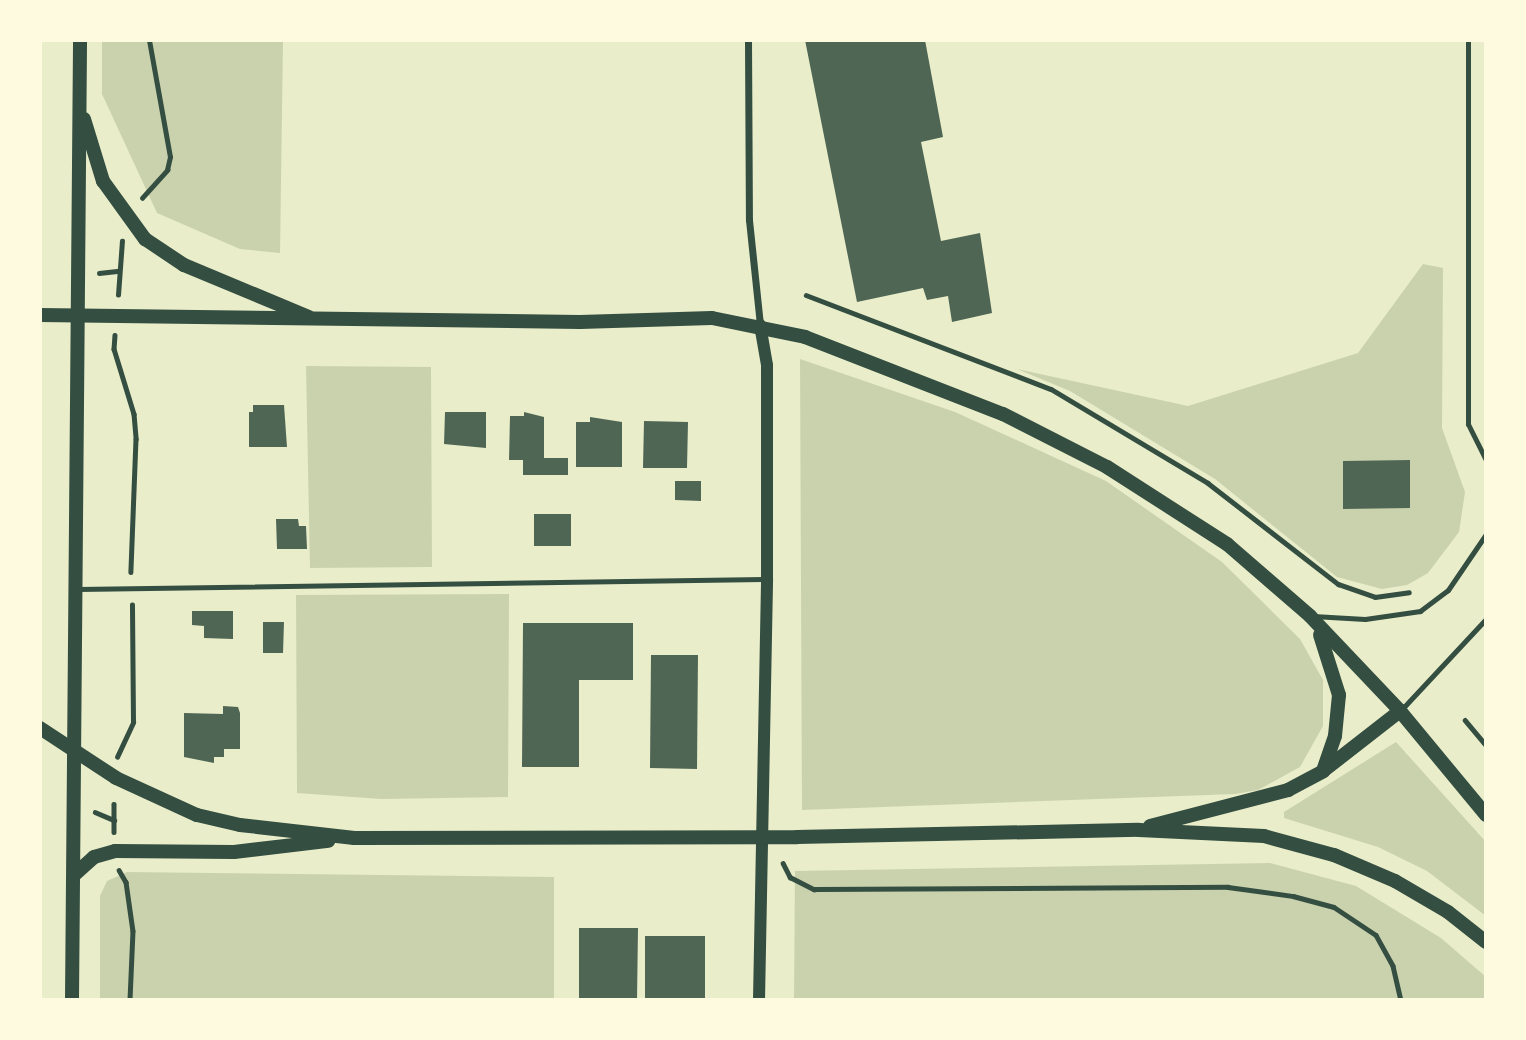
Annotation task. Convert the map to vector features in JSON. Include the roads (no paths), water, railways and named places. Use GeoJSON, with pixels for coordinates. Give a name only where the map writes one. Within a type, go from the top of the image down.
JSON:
{"type":"FeatureCollection","features":[{"type":"Feature","properties":{"kind":"main road"},"geometry":{"type":"LineString","coordinates":[[72,1000],[73,751],[78,589],[80,40]]}},
{"type":"Feature","properties":{"kind":"main road"},"geometry":{"type":"LineString","coordinates":[[80,106],[103,181],[145,239],[184,265],[317,320]]}},
{"type":"Feature","properties":{"kind":"main road"},"geometry":{"type":"LineString","coordinates":[[40,315],[317,320],[712,318],[760,325],[805,337],[1003,414],[1107,467],[1227,544],[1310,616],[1400,711],[1486,815]]}},
{"type":"Feature","properties":{"kind":"main road"},"geometry":{"type":"LineString","coordinates":[[1310,616],[1328,650],[1339,695],[1335,736],[1322,771]]}},
{"type":"Feature","properties":{"kind":"main road"},"geometry":{"type":"LineString","coordinates":[[1139,830],[1195,811],[1266,798],[1322,771],[1400,711]]}},
{"type":"Feature","properties":{"kind":"main road"},"geometry":{"type":"LineString","coordinates":[[40,728],[116,778],[197,815],[240,825],[354,838]]}},
{"type":"Feature","properties":{"kind":"main road"},"geometry":{"type":"LineString","coordinates":[[74,875],[94,857],[115,851],[234,852],[354,838],[761,836],[1139,830],[1234,832],[1325,852],[1395,881],[1448,912],[1486,942]]}},
{"type":"Feature","properties":{"kind":"street"},"geometry":{"type":"LineString","coordinates":[[748,40],[749,220],[766,365],[766,579],[759,1000]]}},
{"type":"Feature","properties":{"kind":"lane"},"geometry":{"type":"LineString","coordinates":[[1468,40],[1468,424],[1486,460]]}},
{"type":"Feature","properties":{"kind":"lane"},"geometry":{"type":"LineString","coordinates":[[1310,616],[1366,619],[1420,611],[1448,590],[1486,534]]}},
{"type":"Feature","properties":{"kind":"lane"},"geometry":{"type":"LineString","coordinates":[[78,589],[766,579]]}},
{"type":"Feature","properties":{"kind":"lane"},"geometry":{"type":"LineString","coordinates":[[1400,711],[1486,619]]}}]}
